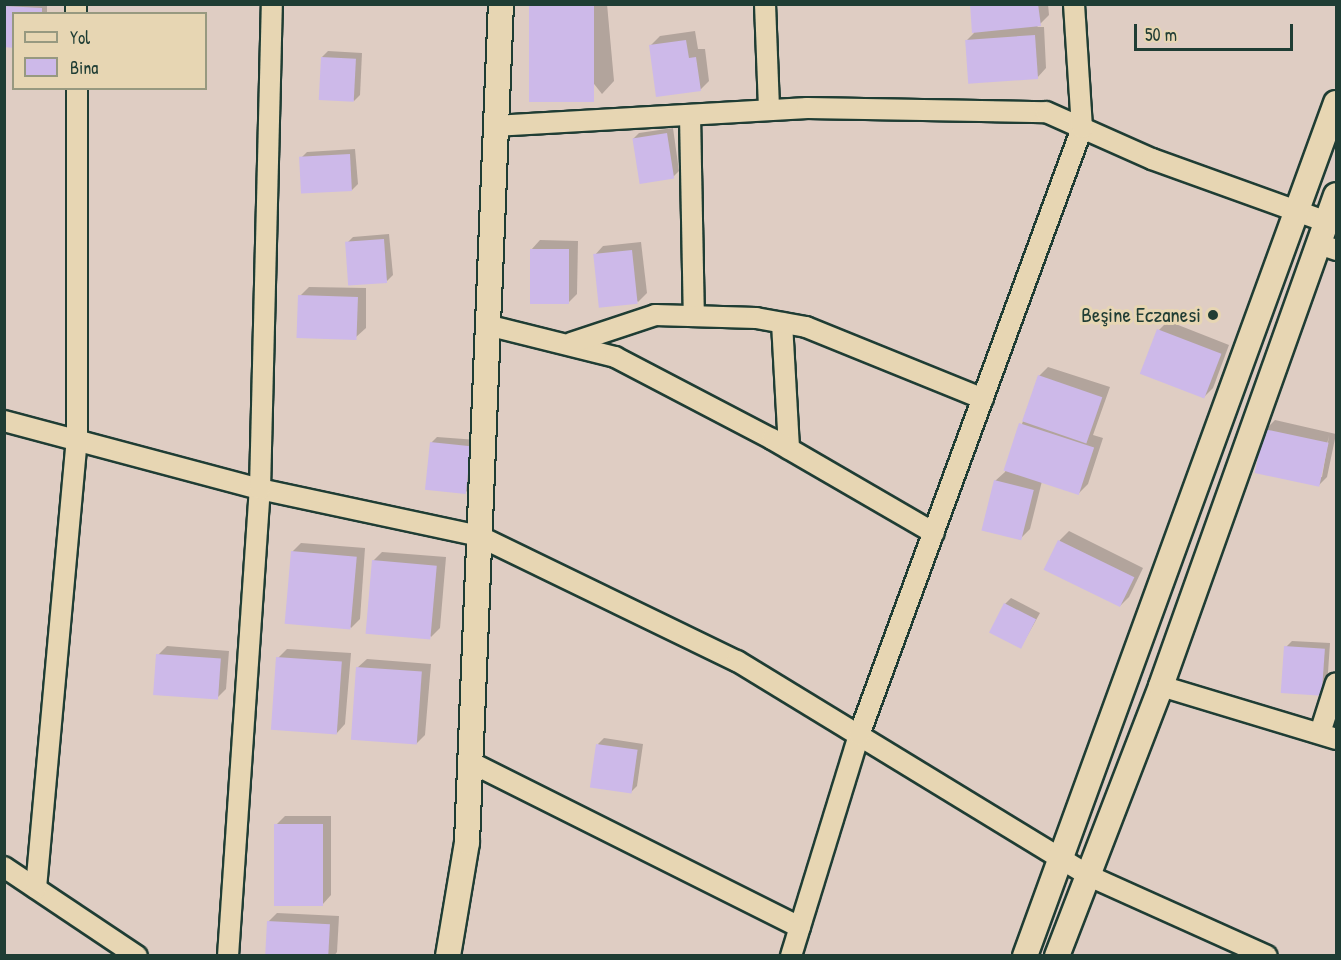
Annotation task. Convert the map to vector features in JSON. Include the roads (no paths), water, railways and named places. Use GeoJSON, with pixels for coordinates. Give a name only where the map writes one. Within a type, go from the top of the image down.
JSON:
{"type":"FeatureCollection","features":[{"type":"Feature","properties":{"kind":"street"},"geometry":{"type":"LineString","coordinates":[[228,956],[260,489],[272,4]]}},
{"type":"Feature","properties":{"kind":"street"},"geometry":{"type":"LineString","coordinates":[[448,956],[467,842],[494,126],[501,4]]}},
{"type":"Feature","properties":{"kind":"street"},"geometry":{"type":"LineString","coordinates":[[765,4],[769,110]]}},
{"type":"Feature","properties":{"kind":"street"},"geometry":{"type":"LineString","coordinates":[[790,956],[860,735],[1082,128],[1074,4]]}},
{"type":"Feature","properties":{"kind":"street"},"geometry":{"type":"LineString","coordinates":[[36,888],[77,439],[77,90]]}},
{"type":"Feature","properties":{"kind":"street"},"geometry":{"type":"LineString","coordinates":[[1025,956],[1336,103]]}},
{"type":"Feature","properties":{"kind":"street"},"geometry":{"type":"LineString","coordinates":[[494,126],[769,110],[1046,112],[1152,159],[1297,212],[1327,239]]}},
{"type":"Feature","properties":{"kind":"street"},"geometry":{"type":"LineString","coordinates":[[690,115],[694,316]]}},
{"type":"Feature","properties":{"kind":"street"},"geometry":{"type":"LineString","coordinates":[[1057,956],[1161,686],[1327,239],[1336,195]]}},
{"type":"Feature","properties":{"kind":"street"},"geometry":{"type":"LineString","coordinates":[[571,344],[655,315],[782,322],[806,327],[983,399]]}},
{"type":"Feature","properties":{"kind":"street"},"geometry":{"type":"LineString","coordinates":[[782,322],[789,449]]}},
{"type":"Feature","properties":{"kind":"street"},"geometry":{"type":"LineString","coordinates":[[487,325],[571,344],[615,357],[789,449],[933,533]]}},
{"type":"Feature","properties":{"kind":"street"},"geometry":{"type":"LineString","coordinates":[[4,421],[260,489],[479,536],[737,661],[1087,875],[1266,956]]}},
{"type":"Feature","properties":{"kind":"street"},"geometry":{"type":"LineString","coordinates":[[1161,686],[1328,736],[1336,683]]}},
{"type":"Feature","properties":{"kind":"street"},"geometry":{"type":"LineString","coordinates":[[470,762],[800,927]]}},
{"type":"Feature","properties":{"kind":"street"},"geometry":{"type":"LineString","coordinates":[[4,867],[137,956]]}},
{"type":"Feature","properties":{"kind":"place","name":"Beşine Eczanesi"},"geometry":{"type":"Point","coordinates":[1213,315]}}]}
